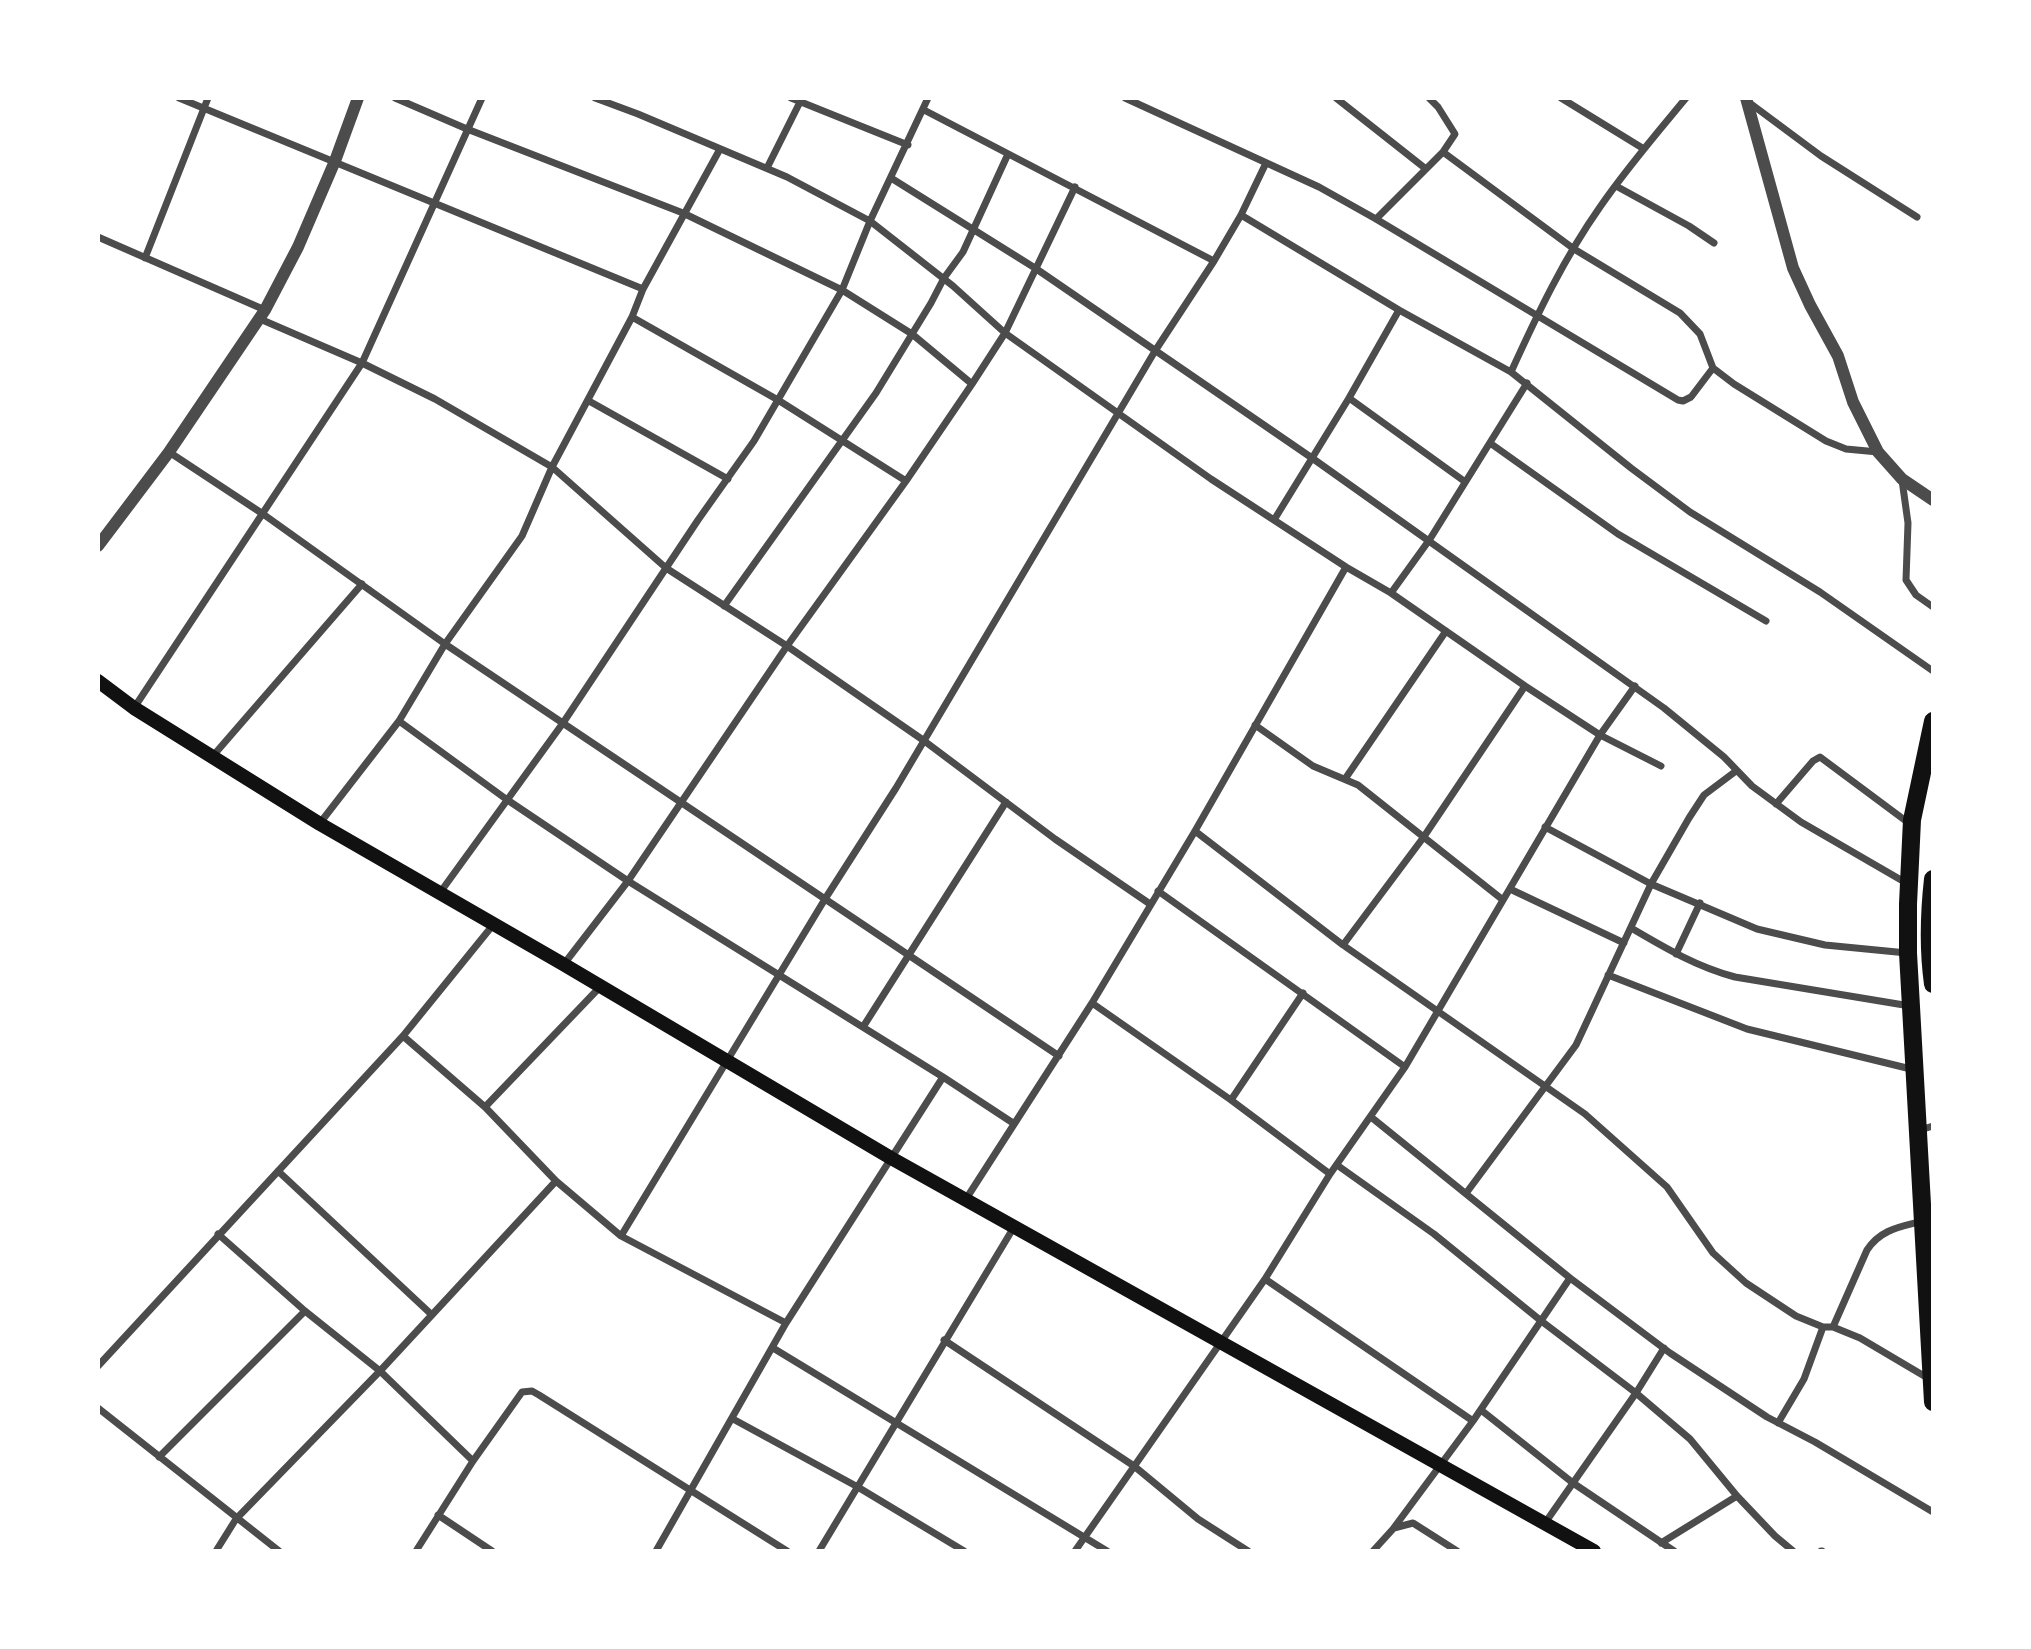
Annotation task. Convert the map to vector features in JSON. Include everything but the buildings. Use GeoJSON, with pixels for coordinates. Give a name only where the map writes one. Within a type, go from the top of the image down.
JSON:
{"type":"FeatureCollection","features":[{"type":"Feature","properties":{"kind":"main road"},"geometry":{"type":"LineString","coordinates":[[99,685],[320,824],[564,964],[891,1158],[1594,1551]]}},
{"type":"Feature","properties":{"kind":"main road"},"geometry":{"type":"LineString","coordinates":[[1933,721],[1912,826],[1908,953],[1916,1070],[1926,1128],[1924,1221],[1933,1402]]}},
{"type":"Feature","properties":{"kind":"main road"},"geometry":{"type":"LineString","coordinates":[[1933,878],[1929,914],[1929,955],[1933,984]]}},
{"type":"Feature","properties":{"kind":"street"},"geometry":{"type":"LineString","coordinates":[[179,98],[643,289]]}},
{"type":"Feature","properties":{"kind":"street"},"geometry":{"type":"LineString","coordinates":[[145,258],[208,98]]}},
{"type":"Feature","properties":{"kind":"street"},"geometry":{"type":"LineString","coordinates":[[98,547],[169,452],[222,370],[263,314],[298,247],[335,161],[358,98]]}},
{"type":"Feature","properties":{"kind":"street"},"geometry":{"type":"LineString","coordinates":[[395,98],[683,213],[842,290],[912,334],[972,384]]}},
{"type":"Feature","properties":{"kind":"street"},"geometry":{"type":"LineString","coordinates":[[135,708],[362,363],[482,98]]}},
{"type":"Feature","properties":{"kind":"street"},"geometry":{"type":"LineString","coordinates":[[595,98],[767,169],[870,221],[944,278],[1005,333],[1211,479],[1391,593],[1600,735],[1661,766]]}},
{"type":"Feature","properties":{"kind":"street"},"geometry":{"type":"LineString","coordinates":[[791,98],[908,145]]}},
{"type":"Feature","properties":{"kind":"street"},"geometry":{"type":"LineString","coordinates":[[438,894],[563,723],[754,441],[842,290],[870,221],[928,98]]}},
{"type":"Feature","properties":{"kind":"street"},"geometry":{"type":"LineString","coordinates":[[1125,98],[1319,187],[1678,400],[1691,397],[1713,368]]}},
{"type":"Feature","properties":{"kind":"street"},"geometry":{"type":"LineString","coordinates":[[1336,98],[1426,169]]}},
{"type":"Feature","properties":{"kind":"street"},"geometry":{"type":"LineString","coordinates":[[1376,219],[1443,152],[1455,134],[1429,98]]}},
{"type":"Feature","properties":{"kind":"street"},"geometry":{"type":"LineString","coordinates":[[1561,98],[1643,149]]}},
{"type":"Feature","properties":{"kind":"street"},"geometry":{"type":"LineString","coordinates":[[1511,372],[1536,316],[1600,206],[1686,98]]}},
{"type":"Feature","properties":{"kind":"street"},"geometry":{"type":"LineString","coordinates":[[1746,99],[1821,156],[1917,217]]}},
{"type":"Feature","properties":{"kind":"street"},"geometry":{"type":"LineString","coordinates":[[1746,99],[1793,268],[1838,356],[1853,402],[1878,452],[1902,479],[1933,500]]}},
{"type":"Feature","properties":{"kind":"street"},"geometry":{"type":"LineString","coordinates":[[767,169],[801,100]]}},
{"type":"Feature","properties":{"kind":"street"},"geometry":{"type":"LineString","coordinates":[[924,110],[1214,261]]}},
{"type":"Feature","properties":{"kind":"street"},"geometry":{"type":"LineString","coordinates":[[320,824],[399,722],[445,644],[522,536],[552,467],[632,317],[643,289],[720,149]]}},
{"type":"Feature","properties":{"kind":"street"},"geometry":{"type":"LineString","coordinates":[[1443,152],[1574,249],[1680,313],[1700,334],[1713,368],[1734,384],[1826,441],[1846,449],[1878,452]]}},
{"type":"Feature","properties":{"kind":"street"},"geometry":{"type":"LineString","coordinates":[[724,606],[876,393],[963,251],[1008,153]]}},
{"type":"Feature","properties":{"kind":"street"},"geometry":{"type":"LineString","coordinates":[[621,1236],[825,899],[896,788],[1155,351],[1214,261],[1241,215],[1266,163]]}},
{"type":"Feature","properties":{"kind":"street"},"geometry":{"type":"LineString","coordinates":[[891,178],[1035,268],[1312,458],[1635,686],[1724,757],[1752,786],[1801,822],[1909,885]]}},
{"type":"Feature","properties":{"kind":"street"},"geometry":{"type":"LineString","coordinates":[[1616,186],[1689,226],[1714,243]]}},
{"type":"Feature","properties":{"kind":"street"},"geometry":{"type":"LineString","coordinates":[[564,964],[628,881],[680,800],[972,384],[1005,333],[1074,187]]}},
{"type":"Feature","properties":{"kind":"street"},"geometry":{"type":"LineString","coordinates":[[1241,215],[1399,310],[1511,372],[1690,513],[1819,592],[1933,671]]}},
{"type":"Feature","properties":{"kind":"street"},"geometry":{"type":"LineString","coordinates":[[98,237],[435,399],[552,467],[666,568],[787,646],[923,740],[1094,867],[1150,904]]}},
{"type":"Feature","properties":{"kind":"street"},"geometry":{"type":"LineString","coordinates":[[1274,520],[1399,310]]}},
{"type":"Feature","properties":{"kind":"street"},"geometry":{"type":"LineString","coordinates":[[632,317],[778,400],[906,481]]}},
{"type":"Feature","properties":{"kind":"street"},"geometry":{"type":"LineString","coordinates":[[1391,593],[1430,540],[1527,383]]}},
{"type":"Feature","properties":{"kind":"street"},"geometry":{"type":"LineString","coordinates":[[1349,398],[1464,481]]}},
{"type":"Feature","properties":{"kind":"street"},"geometry":{"type":"LineString","coordinates":[[589,401],[728,479]]}},
{"type":"Feature","properties":{"kind":"street"},"geometry":{"type":"LineString","coordinates":[[1490,443],[1618,534],[1766,621]]}},
{"type":"Feature","properties":{"kind":"street"},"geometry":{"type":"LineString","coordinates":[[169,452],[262,514],[445,644],[1059,1056]]}},
{"type":"Feature","properties":{"kind":"street"},"geometry":{"type":"LineString","coordinates":[[1902,479],[1908,523],[1906,580],[1916,594],[1933,607]]}},
{"type":"Feature","properties":{"kind":"street"},"geometry":{"type":"LineString","coordinates":[[966,1199],[1092,1003],[1195,831],[1346,566]]}},
{"type":"Feature","properties":{"kind":"street"},"geometry":{"type":"LineString","coordinates":[[211,757],[362,584]]}},
{"type":"Feature","properties":{"kind":"street"},"geometry":{"type":"LineString","coordinates":[[1345,779],[1446,631]]}},
{"type":"Feature","properties":{"kind":"street"},"geometry":{"type":"LineString","coordinates":[[1343,945],[1423,838],[1525,686]]}},
{"type":"Feature","properties":{"kind":"street"},"geometry":{"type":"LineString","coordinates":[[1075,1551],[1265,1279],[1330,1174],[1405,1067],[1600,735],[1635,686]]}},
{"type":"Feature","properties":{"kind":"street"},"geometry":{"type":"LineString","coordinates":[[399,722],[506,799],[628,881],[1013,1123]]}},
{"type":"Feature","properties":{"kind":"street"},"geometry":{"type":"LineString","coordinates":[[1255,725],[1313,766],[1358,785],[1503,900]]}},
{"type":"Feature","properties":{"kind":"street"},"geometry":{"type":"LineString","coordinates":[[1776,804],[1813,761],[1820,757],[1912,826]]}},
{"type":"Feature","properties":{"kind":"street"},"geometry":{"type":"LineString","coordinates":[[1467,1192],[1576,1045],[1651,884],[1704,795],[1737,771]]}},
{"type":"Feature","properties":{"kind":"street"},"geometry":{"type":"LineString","coordinates":[[863,1027],[1006,802]]}},
{"type":"Feature","properties":{"kind":"street"},"geometry":{"type":"LineString","coordinates":[[1545,827],[1651,884],[1757,929],[1788,938],[1857,949],[1908,953]]}},
{"type":"Feature","properties":{"kind":"street"},"geometry":{"type":"LineString","coordinates":[[1195,831],[1343,945],[1585,1114],[1667,1187],[1713,1253],[1746,1283],[1796,1316],[1823,1328],[1833,1327],[1860,1338],[1932,1380]]}},
{"type":"Feature","properties":{"kind":"street"},"geometry":{"type":"LineString","coordinates":[[1510,890],[1625,943]]}},
{"type":"Feature","properties":{"kind":"street"},"geometry":{"type":"LineString","coordinates":[[1158,891],[1405,1067]]}},
{"type":"Feature","properties":{"kind":"street"},"geometry":{"type":"LineString","coordinates":[[1676,954],[1700,903]]}},
{"type":"Feature","properties":{"kind":"street"},"geometry":{"type":"LineString","coordinates":[[98,1366],[403,1036],[493,925]]}},
{"type":"Feature","properties":{"kind":"street"},"geometry":{"type":"LineString","coordinates":[[1631,928],[1702,967],[1735,977],[1912,1007]]}},
{"type":"Feature","properties":{"kind":"street"},"geometry":{"type":"LineString","coordinates":[[1608,975],[1747,1029],[1916,1070]]}},
{"type":"Feature","properties":{"kind":"street"},"geometry":{"type":"LineString","coordinates":[[485,1107],[600,987]]}},
{"type":"Feature","properties":{"kind":"street"},"geometry":{"type":"LineString","coordinates":[[1231,1100],[1303,993]]}},
{"type":"Feature","properties":{"kind":"street"},"geometry":{"type":"LineString","coordinates":[[1092,1003],[1231,1100],[1330,1174]]}},
{"type":"Feature","properties":{"kind":"street"},"geometry":{"type":"LineString","coordinates":[[403,1036],[485,1107],[556,1181],[621,1236],[786,1323]]}},
{"type":"Feature","properties":{"kind":"street"},"geometry":{"type":"LineString","coordinates":[[656,1551],[786,1323],[943,1077]]}},
{"type":"Feature","properties":{"kind":"street"},"geometry":{"type":"LineString","coordinates":[[1371,1117],[1570,1278],[1664,1348],[1778,1423],[1933,1512]]}},
{"type":"Feature","properties":{"kind":"street"},"geometry":{"type":"LineString","coordinates":[[1337,1165],[1434,1234],[1636,1393],[1690,1439],[1737,1496],[1774,1536],[1793,1551]]}},
{"type":"Feature","properties":{"kind":"street"},"geometry":{"type":"LineString","coordinates":[[278,1171],[432,1315]]}},
{"type":"Feature","properties":{"kind":"street"},"geometry":{"type":"LineString","coordinates":[[216,1551],[236,1519],[380,1371],[556,1181]]}},
{"type":"Feature","properties":{"kind":"street"},"geometry":{"type":"LineString","coordinates":[[1833,1327],[1873,1241],[1889,1230],[1924,1221]]}},
{"type":"Feature","properties":{"kind":"street"},"geometry":{"type":"LineString","coordinates":[[819,1551],[1014,1226]]}},
{"type":"Feature","properties":{"kind":"street"},"geometry":{"type":"LineString","coordinates":[[218,1234],[305,1311],[380,1371],[472,1461]]}},
{"type":"Feature","properties":{"kind":"street"},"geometry":{"type":"LineString","coordinates":[[1373,1551],[1393,1529],[1474,1421],[1570,1278]]}},
{"type":"Feature","properties":{"kind":"street"},"geometry":{"type":"LineString","coordinates":[[1265,1279],[1474,1421]]}},
{"type":"Feature","properties":{"kind":"street"},"geometry":{"type":"LineString","coordinates":[[159,1457],[305,1311]]}},
{"type":"Feature","properties":{"kind":"street"},"geometry":{"type":"LineString","coordinates":[[1778,1423],[1804,1379],[1823,1328]]}},
{"type":"Feature","properties":{"kind":"street"},"geometry":{"type":"LineString","coordinates":[[944,1340],[1134,1466],[1198,1519],[1248,1551]]}},
{"type":"Feature","properties":{"kind":"street"},"geometry":{"type":"LineString","coordinates":[[773,1348],[1107,1551]]}},
{"type":"Feature","properties":{"kind":"street"},"geometry":{"type":"LineString","coordinates":[[1544,1524],[1636,1393],[1664,1348]]}},
{"type":"Feature","properties":{"kind":"street"},"geometry":{"type":"LineString","coordinates":[[415,1551],[472,1461],[522,1392],[532,1391],[787,1551]]}},
{"type":"Feature","properties":{"kind":"street"},"geometry":{"type":"LineString","coordinates":[[98,1408],[279,1551]]}},
{"type":"Feature","properties":{"kind":"street"},"geometry":{"type":"LineString","coordinates":[[1481,1410],[1573,1482],[1674,1551]]}},
{"type":"Feature","properties":{"kind":"street"},"geometry":{"type":"LineString","coordinates":[[733,1419],[856,1486],[964,1551]]}},
{"type":"Feature","properties":{"kind":"street"},"geometry":{"type":"LineString","coordinates":[[1661,1543],[1737,1496]]}},
{"type":"Feature","properties":{"kind":"street"},"geometry":{"type":"LineString","coordinates":[[438,1515],[492,1551]]}},
{"type":"Feature","properties":{"kind":"street"},"geometry":{"type":"LineString","coordinates":[[1393,1529],[1413,1523],[1457,1551]]}}]}
